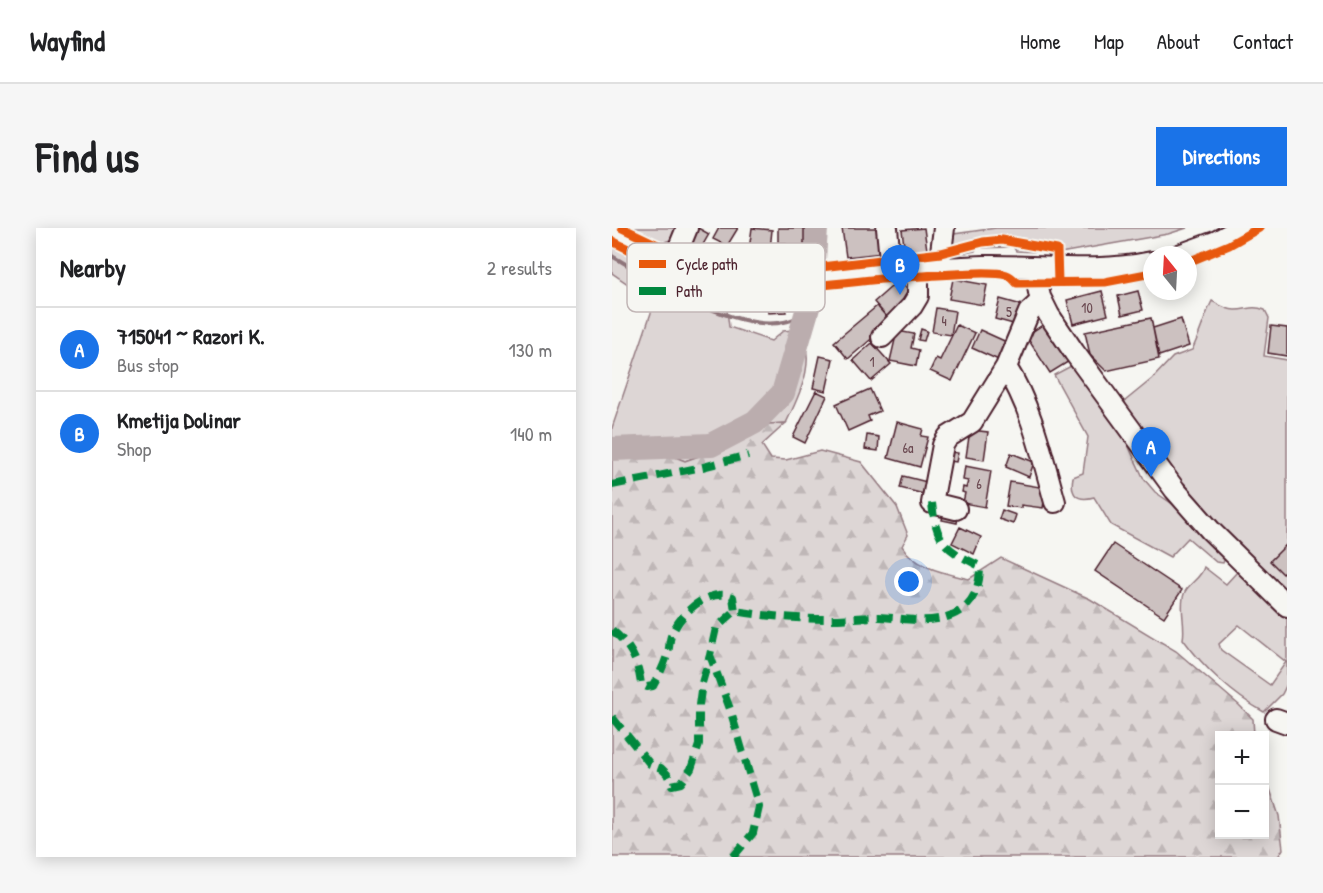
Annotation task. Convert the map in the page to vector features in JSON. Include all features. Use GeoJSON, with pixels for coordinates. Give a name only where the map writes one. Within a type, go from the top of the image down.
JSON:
{"type":"FeatureCollection","features":[{"type":"Feature","properties":{"kind":"street"},"geometry":{"type":"LineString","coordinates":[[681,243],[687,228]]}},
{"type":"Feature","properties":{"kind":"street"},"geometry":{"type":"LineString","coordinates":[[886,228],[891,270]]}},
{"type":"Feature","properties":{"kind":"street"},"geometry":{"type":"LineString","coordinates":[[939,268],[944,228]]}},
{"type":"Feature","properties":{"kind":"street"},"geometry":{"type":"LineString","coordinates":[[1197,248],[1241,228]]}},
{"type":"Feature","properties":{"kind":"street"},"geometry":{"type":"LineString","coordinates":[[612,232],[634,243]]}},
{"type":"Feature","properties":{"kind":"street"},"geometry":{"type":"LineString","coordinates":[[825,276],[891,270],[992,266],[1103,269],[1143,263]]}},
{"type":"Feature","properties":{"kind":"street"},"geometry":{"type":"LineString","coordinates":[[1034,268],[1041,301],[1074,352],[1175,490],[1211,531],[1287,606]]}},
{"type":"Feature","properties":{"kind":"street"},"geometry":{"type":"LineString","coordinates":[[882,337],[912,306],[918,296],[918,269]]}},
{"type":"Feature","properties":{"kind":"street"},"geometry":{"type":"LineString","coordinates":[[956,508],[932,503],[943,445],[948,437],[972,422],[1006,367],[1029,312],[1041,301]]}},
{"type":"Feature","properties":{"kind":"street"},"geometry":{"type":"LineString","coordinates":[[1006,367],[1014,379],[1033,424],[1055,502]]}},
{"type":"Feature","properties":{"kind":"green space"},"geometry":{"type":"Polygon","coordinates":[[[626,228],[678,228],[673,239],[657,243],[626,228]]]}},
{"type":"Feature","properties":{"kind":"green space"},"geometry":{"type":"Polygon","coordinates":[[[996,228],[1187,228],[1168,234],[1060,253],[1016,251],[1013,247],[977,248],[975,251],[950,256],[947,235],[996,228]]]}},
{"type":"Feature","properties":{"kind":"green space"},"geometry":{"type":"Polygon","coordinates":[[[612,245],[627,252],[627,283],[612,273],[612,245]]]}},
{"type":"Feature","properties":{"kind":"green space"},"geometry":{"type":"Polygon","coordinates":[[[1212,301],[1232,310],[1253,308],[1265,310],[1269,318],[1264,356],[1287,360],[1287,596],[1209,521],[1127,416],[1125,401],[1152,379],[1173,357],[1192,350],[1212,301]]]}},
{"type":"Feature","properties":{"kind":"green space"},"geometry":{"type":"Polygon","coordinates":[[[651,312],[727,312],[729,327],[771,341],[783,331],[793,330],[802,339],[806,349],[805,375],[786,423],[769,424],[752,436],[685,461],[672,456],[668,449],[673,438],[665,436],[643,448],[612,448],[612,428],[651,312]]]}},
{"type":"Feature","properties":{"kind":"green space"},"geometry":{"type":"Polygon","coordinates":[[[1073,365],[1127,443],[1144,479],[1155,492],[1174,505],[1225,558],[1223,563],[1216,562],[1188,538],[1170,557],[1111,525],[1094,497],[1083,498],[1076,495],[1072,488],[1073,477],[1083,473],[1088,437],[1054,375],[1073,365]]]}},
{"type":"Feature","properties":{"kind":"green space"},"geometry":{"type":"Polygon","coordinates":[[[786,423],[762,445],[771,459],[786,460],[820,451],[861,462],[897,507],[908,535],[902,546],[923,565],[969,579],[1001,558],[1090,599],[1176,651],[1253,719],[1254,731],[1215,731],[1215,839],[1269,839],[1269,786],[1279,816],[1283,849],[1278,857],[612,857],[612,448],[643,448],[665,436],[673,438],[668,449],[672,456],[685,461],[752,436],[769,424],[786,423]]]}},
{"type":"Feature","properties":{"kind":"green space"},"geometry":{"type":"Polygon","coordinates":[[[1204,567],[1226,584],[1237,572],[1287,618],[1287,684],[1282,694],[1264,712],[1241,698],[1220,680],[1183,639],[1184,594],[1204,567]],[[1239,625],[1219,644],[1221,650],[1270,685],[1286,662],[1239,625]]]}},
{"type":"Feature","properties":{"kind":"building"},"geometry":{"type":"Polygon","coordinates":[[[692,228],[698,228],[709,234],[704,243],[692,243],[685,239],[692,228]]]}},
{"type":"Feature","properties":{"kind":"building"},"geometry":{"type":"Polygon","coordinates":[[[719,228],[738,228],[729,243],[721,243],[713,239],[719,228]]]}},
{"type":"Feature","properties":{"kind":"building"},"geometry":{"type":"Polygon","coordinates":[[[752,228],[772,230],[771,243],[750,243],[752,228]]]}},
{"type":"Feature","properties":{"kind":"building"},"geometry":{"type":"Polygon","coordinates":[[[778,228],[804,228],[804,243],[778,243],[778,228]]]}},
{"type":"Feature","properties":{"kind":"building"},"geometry":{"type":"Polygon","coordinates":[[[842,228],[880,228],[882,253],[846,257],[842,228]]]}},
{"type":"Feature","properties":{"kind":"building"},"geometry":{"type":"Polygon","coordinates":[[[924,228],[927,250],[905,253],[902,230],[924,228]]]}},
{"type":"Feature","properties":{"kind":"building"},"geometry":{"type":"Polygon","coordinates":[[[953,279],[987,285],[983,305],[949,299],[953,279]]]}},
{"type":"Feature","properties":{"kind":"building"},"geometry":{"type":"Polygon","coordinates":[[[899,280],[913,296],[888,318],[874,302],[899,280]]]}},
{"type":"Feature","properties":{"kind":"building"},"geometry":{"type":"Polygon","coordinates":[[[1102,291],[1108,315],[1073,324],[1067,300],[1102,291]]]}},
{"type":"Feature","properties":{"kind":"building"},"geometry":{"type":"Polygon","coordinates":[[[1138,291],[1143,310],[1122,315],[1118,296],[1138,291]]]}},
{"type":"Feature","properties":{"kind":"building"},"geometry":{"type":"Polygon","coordinates":[[[1000,299],[1022,305],[1017,325],[995,319],[1000,299]]]}},
{"type":"Feature","properties":{"kind":"building"},"geometry":{"type":"Polygon","coordinates":[[[877,306],[891,322],[848,359],[834,342],[877,306]]]}},
{"type":"Feature","properties":{"kind":"building"},"geometry":{"type":"Polygon","coordinates":[[[936,308],[955,311],[951,335],[932,332],[936,308]]]}},
{"type":"Feature","properties":{"kind":"building"},"geometry":{"type":"Polygon","coordinates":[[[1151,318],[1159,359],[1106,371],[1090,355],[1085,332],[1151,318]]]}},
{"type":"Feature","properties":{"kind":"building"},"geometry":{"type":"Polygon","coordinates":[[[1181,319],[1189,346],[1159,356],[1153,328],[1181,319]]]}},
{"type":"Feature","properties":{"kind":"building"},"geometry":{"type":"Polygon","coordinates":[[[1047,322],[1071,360],[1050,373],[1026,336],[1047,322]]]}},
{"type":"Feature","properties":{"kind":"building"},"geometry":{"type":"Polygon","coordinates":[[[957,325],[975,333],[952,381],[930,371],[936,358],[940,360],[957,325]]]}},
{"type":"Feature","properties":{"kind":"building"},"geometry":{"type":"Polygon","coordinates":[[[1271,326],[1287,328],[1287,356],[1268,353],[1271,326]]]}},
{"type":"Feature","properties":{"kind":"building"},"geometry":{"type":"Polygon","coordinates":[[[921,329],[927,331],[924,341],[918,340],[921,329]]]}},
{"type":"Feature","properties":{"kind":"building"},"geometry":{"type":"Polygon","coordinates":[[[980,330],[1011,344],[1003,362],[972,348],[980,330]]]}},
{"type":"Feature","properties":{"kind":"building"},"geometry":{"type":"Polygon","coordinates":[[[897,331],[914,334],[911,348],[919,350],[916,366],[890,361],[897,331]]]}},
{"type":"Feature","properties":{"kind":"building"},"geometry":{"type":"Polygon","coordinates":[[[872,343],[891,364],[871,381],[853,360],[872,343]]]}},
{"type":"Feature","properties":{"kind":"building"},"geometry":{"type":"Polygon","coordinates":[[[820,356],[833,359],[826,391],[813,388],[820,356]]]}},
{"type":"Feature","properties":{"kind":"building"},"geometry":{"type":"Polygon","coordinates":[[[870,389],[880,411],[868,416],[870,421],[848,431],[836,404],[870,389]]]}},
{"type":"Feature","properties":{"kind":"building"},"geometry":{"type":"Polygon","coordinates":[[[816,391],[827,396],[805,443],[793,437],[816,391]]]}},
{"type":"Feature","properties":{"kind":"building"},"geometry":{"type":"Polygon","coordinates":[[[897,422],[923,429],[921,436],[928,437],[920,467],[888,458],[897,422]]]}},
{"type":"Feature","properties":{"kind":"building"},"geometry":{"type":"Polygon","coordinates":[[[970,430],[988,432],[984,460],[966,457],[970,430]]]}},
{"type":"Feature","properties":{"kind":"building"},"geometry":{"type":"Polygon","coordinates":[[[867,435],[879,437],[878,451],[865,449],[867,435]]]}},
{"type":"Feature","properties":{"kind":"building"},"geometry":{"type":"Polygon","coordinates":[[[945,451],[958,453],[956,462],[943,460],[945,451]]]}},
{"type":"Feature","properties":{"kind":"building"},"geometry":{"type":"Polygon","coordinates":[[[1011,453],[1034,462],[1029,477],[1006,467],[1011,453]]]}},
{"type":"Feature","properties":{"kind":"building"},"geometry":{"type":"Polygon","coordinates":[[[965,466],[991,471],[985,507],[963,503],[965,493],[962,492],[963,487],[966,488],[968,481],[963,480],[965,466]]]}},
{"type":"Feature","properties":{"kind":"building"},"geometry":{"type":"Polygon","coordinates":[[[903,476],[927,482],[924,494],[900,488],[903,476]]]}},
{"type":"Feature","properties":{"kind":"building"},"geometry":{"type":"Polygon","coordinates":[[[1010,482],[1046,488],[1043,508],[1021,505],[1021,508],[1006,506],[1010,482]]]}},
{"type":"Feature","properties":{"kind":"building"},"geometry":{"type":"Polygon","coordinates":[[[944,510],[959,512],[957,523],[942,520],[944,510]]]}},
{"type":"Feature","properties":{"kind":"building"},"geometry":{"type":"Polygon","coordinates":[[[1002,510],[1016,515],[1013,524],[999,519],[1002,510]]]}},
{"type":"Feature","properties":{"kind":"building"},"geometry":{"type":"Polygon","coordinates":[[[960,527],[981,537],[974,554],[952,543],[960,527]]]}},
{"type":"Feature","properties":{"kind":"building"},"geometry":{"type":"Polygon","coordinates":[[[1113,544],[1182,590],[1164,617],[1095,571],[1113,544]]]}},
{"type":"Feature","properties":{"kind":"building"},"geometry":{"type":"Polygon","coordinates":[[[1286,545],[1287,570],[1283,574],[1270,561],[1286,545]]]}},
{"type":"Feature","properties":{"kind":"waterway"},"geometry":{"type":"LineString","coordinates":[[815,243],[816,228]]}},
{"type":"Feature","properties":{"kind":"waterway"},"geometry":{"type":"LineString","coordinates":[[612,256],[627,265]]}},
{"type":"Feature","properties":{"kind":"waterway"},"geometry":{"type":"LineString","coordinates":[[719,312],[743,320],[765,323],[784,322],[806,314]]}},
{"type":"Feature","properties":{"kind":"waterway"},"geometry":{"type":"LineString","coordinates":[[612,449],[711,445],[755,422],[783,393],[807,312]]}},
{"type":"Feature","properties":{"kind":"marked path"},"geometry":{"type":"LineString","coordinates":[[612,485],[703,467],[748,455]]}},
{"type":"Feature","properties":{"kind":"marked path"},"geometry":{"type":"LineString","coordinates":[[733,857],[753,833],[759,807],[730,709],[710,655],[716,628],[735,611],[805,618],[879,617],[916,620],[934,620],[959,611],[970,601],[977,589],[980,566],[951,550],[945,544],[936,527],[932,503]]}},
{"type":"Feature","properties":{"kind":"marked path"},"geometry":{"type":"LineString","coordinates":[[612,630],[628,647],[638,668],[641,684],[647,687],[653,686],[660,674],[669,650],[671,636],[689,610],[715,595],[724,595],[733,597],[735,611]]}},
{"type":"Feature","properties":{"kind":"marked path"},"geometry":{"type":"LineString","coordinates":[[612,717],[650,764],[661,768],[672,785],[681,783],[691,769],[699,745],[699,705],[710,655]]}},
{"type":"Feature","properties":{"kind":"cycle path"},"geometry":{"type":"LineString","coordinates":[[622,228],[654,243]]}},
{"type":"Feature","properties":{"kind":"cycle path"},"geometry":{"type":"LineString","coordinates":[[1197,258],[1229,245],[1259,228]]}},
{"type":"Feature","properties":{"kind":"cycle path"},"geometry":{"type":"LineString","coordinates":[[825,267],[941,253],[983,242],[1002,240],[1057,250],[1058,282]]}},
{"type":"Feature","properties":{"kind":"cycle path"},"geometry":{"type":"LineString","coordinates":[[612,241],[627,248]]}},
{"type":"Feature","properties":{"kind":"cycle path"},"geometry":{"type":"LineString","coordinates":[[825,285],[900,277],[979,273],[1007,275],[1017,283],[1105,282],[1143,275]]}},
{"type":"Feature","properties":{"kind":"place","name":"Kmetija Dolinar"},"geometry":{"type":"Point","coordinates":[900,295]}},
{"type":"Feature","properties":{"kind":"place","name":"715041 ~ Razori K."},"geometry":{"type":"Point","coordinates":[1151,477]}}]}
